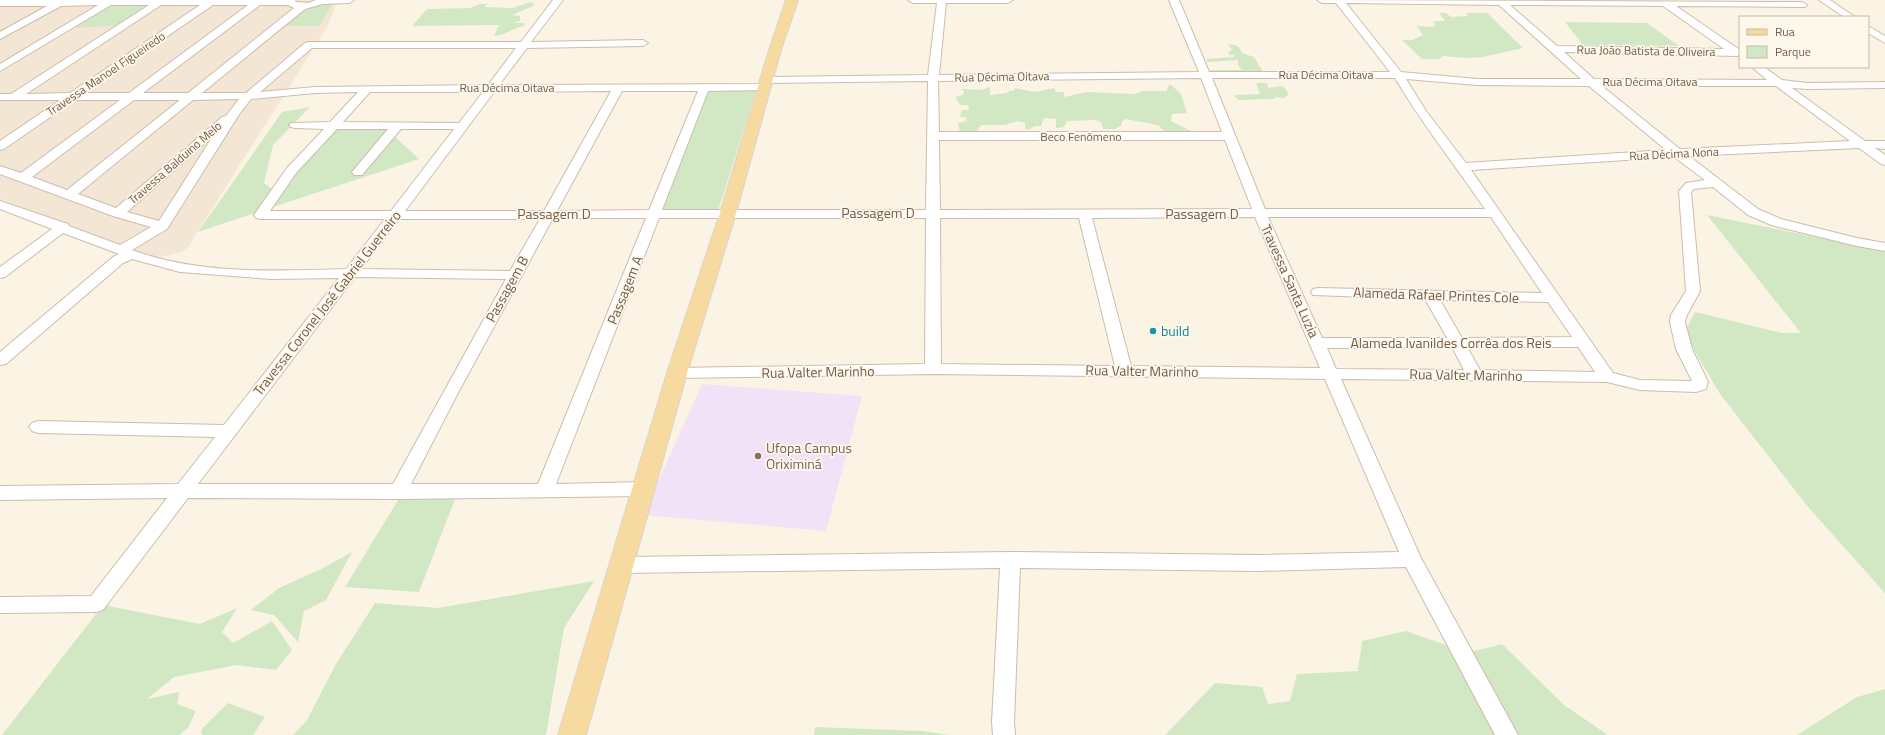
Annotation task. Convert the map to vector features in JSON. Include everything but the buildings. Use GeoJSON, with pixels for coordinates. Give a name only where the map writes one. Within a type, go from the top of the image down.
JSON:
{"type":"FeatureCollection","features":[{"type":"Feature","properties":{"kind":"main road"},"geometry":{"type":"LineString","coordinates":[[572,735],[677,373],[728,213],[792,0]]}},
{"type":"Feature","properties":{"kind":"street"},"geometry":{"type":"LineString","coordinates":[[3,4],[162,1],[296,3],[323,0],[349,0]]}},
{"type":"Feature","properties":{"kind":"street","name":"Travessa Coronel José Gabriel Guerreiro"},"geometry":{"type":"LineString","coordinates":[[0,605],[96,604],[182,490],[492,89],[523,45],[558,0]]}},
{"type":"Feature","properties":{"kind":"street"},"geometry":{"type":"LineString","coordinates":[[913,0],[1008,0]]}},
{"type":"Feature","properties":{"kind":"street"},"geometry":{"type":"LineString","coordinates":[[933,369],[933,78],[942,0]]}},
{"type":"Feature","properties":{"kind":"street","name":"Travessa Santa Luzia"},"geometry":{"type":"LineString","coordinates":[[1174,0],[1260,214],[1412,559],[1507,735]]}},
{"type":"Feature","properties":{"kind":"street"},"geometry":{"type":"LineString","coordinates":[[1322,0],[1663,2],[1802,6]]}},
{"type":"Feature","properties":{"kind":"street"},"geometry":{"type":"LineString","coordinates":[[1339,0],[1398,75],[1421,112],[1463,167],[1607,377]]}},
{"type":"Feature","properties":{"kind":"street"},"geometry":{"type":"LineString","coordinates":[[1824,0],[1848,16]]}},
{"type":"Feature","properties":{"kind":"street"},"geometry":{"type":"LineString","coordinates":[[0,105],[162,1]]}},
{"type":"Feature","properties":{"kind":"street"},"geometry":{"type":"LineString","coordinates":[[0,36],[60,2]]}},
{"type":"Feature","properties":{"kind":"street"},"geometry":{"type":"LineString","coordinates":[[0,68],[110,2]]}},
{"type":"Feature","properties":{"kind":"street","name":"Travessa Manoel Figueiredo"},"geometry":{"type":"LineString","coordinates":[[0,146],[211,2]]}},
{"type":"Feature","properties":{"kind":"street"},"geometry":{"type":"LineString","coordinates":[[23,178],[135,96],[258,2]]}},
{"type":"Feature","properties":{"kind":"street"},"geometry":{"type":"LineString","coordinates":[[1500,2],[1591,82],[1714,183],[1753,212],[1776,222],[1856,242],[1885,247]]}},
{"type":"Feature","properties":{"kind":"street"},"geometry":{"type":"LineString","coordinates":[[1663,2],[1738,54]]}},
{"type":"Feature","properties":{"kind":"street"},"geometry":{"type":"LineString","coordinates":[[69,195],[191,96],[296,3]]}},
{"type":"Feature","properties":{"kind":"street"},"geometry":{"type":"LineString","coordinates":[[1869,30],[1885,40]]}},
{"type":"Feature","properties":{"kind":"street"},"geometry":{"type":"LineString","coordinates":[[0,360],[126,252],[162,226],[235,111],[250,96],[309,45],[523,45],[643,43]]}},
{"type":"Feature","properties":{"kind":"street","name":"Rua João Batista de Oliveira"},"geometry":{"type":"LineString","coordinates":[[1555,49],[1738,54]]}},
{"type":"Feature","properties":{"kind":"street"},"geometry":{"type":"LineString","coordinates":[[1757,68],[1885,161]]}},
{"type":"Feature","properties":{"kind":"street","name":"Rua Décima Oitava"},"geometry":{"type":"LineString","coordinates":[[0,97],[250,96],[315,90],[368,89],[620,87],[704,88],[766,84],[933,78],[1205,75],[1398,75],[1477,82],[1779,83],[1807,86],[1885,85]]}},
{"type":"Feature","properties":{"kind":"street","name":"Passagem B"},"geometry":{"type":"LineString","coordinates":[[398,492],[451,391],[620,87]]}},
{"type":"Feature","properties":{"kind":"street","name":"Passagem A"},"geometry":{"type":"LineString","coordinates":[[544,491],[655,215],[704,88]]}},
{"type":"Feature","properties":{"kind":"street"},"geometry":{"type":"LineString","coordinates":[[335,126],[368,89]]}},
{"type":"Feature","properties":{"kind":"street","name":"Travessa Balduino Melo"},"geometry":{"type":"LineString","coordinates":[[118,213],[217,126],[233,116]]}},
{"type":"Feature","properties":{"kind":"street"},"geometry":{"type":"LineString","coordinates":[[295,125],[462,126]]}},
{"type":"Feature","properties":{"kind":"street","name":"Passagem D"},"geometry":{"type":"LineString","coordinates":[[335,126],[292,171],[261,215],[655,215],[728,213],[1085,215],[1494,213]]}},
{"type":"Feature","properties":{"kind":"street"},"geometry":{"type":"LineString","coordinates":[[358,172],[398,126]]}},
{"type":"Feature","properties":{"kind":"street","name":"Beco Fenômeno"},"geometry":{"type":"LineString","coordinates":[[933,136],[1229,136]]}},
{"type":"Feature","properties":{"kind":"street","name":"Rua Décima Nona"},"geometry":{"type":"LineString","coordinates":[[1463,167],[1677,153],[1861,144],[1885,145]]}},
{"type":"Feature","properties":{"kind":"street"},"geometry":{"type":"LineString","coordinates":[[0,170],[118,213],[162,226]]}},
{"type":"Feature","properties":{"kind":"street","name":"Rua Valter Marinho"},"geometry":{"type":"LineString","coordinates":[[677,373],[933,369],[1124,370],[1607,377],[1640,385],[1692,387],[1700,385],[1679,334],[1677,322],[1680,311],[1690,300],[1693,291],[1685,191],[1690,186],[1714,183]]}},
{"type":"Feature","properties":{"kind":"street"},"geometry":{"type":"LineString","coordinates":[[0,204],[126,252],[180,268],[271,275],[350,273],[515,275]]}},
{"type":"Feature","properties":{"kind":"street"},"geometry":{"type":"LineString","coordinates":[[1085,215],[1124,370]]}},
{"type":"Feature","properties":{"kind":"street"},"geometry":{"type":"LineString","coordinates":[[0,274],[63,228]]}},
{"type":"Feature","properties":{"kind":"street","name":"Alameda Rafael Printes Cole"},"geometry":{"type":"LineString","coordinates":[[1318,292],[1553,298]]}},
{"type":"Feature","properties":{"kind":"street"},"geometry":{"type":"LineString","coordinates":[[1430,294],[1475,375]]}},
{"type":"Feature","properties":{"kind":"street","name":"Alameda Ivanildes Corrêa dos Reis"},"geometry":{"type":"LineString","coordinates":[[1318,343],[1583,342]]}},
{"type":"Feature","properties":{"kind":"street"},"geometry":{"type":"LineString","coordinates":[[38,427],[228,431]]}},
{"type":"Feature","properties":{"kind":"street"},"geometry":{"type":"LineString","coordinates":[[0,493],[182,490],[398,492],[644,489]]}},
{"type":"Feature","properties":{"kind":"street"},"geometry":{"type":"LineString","coordinates":[[622,565],[1010,560],[1257,563],[1412,559]]}},
{"type":"Feature","properties":{"kind":"street"},"geometry":{"type":"LineString","coordinates":[[1004,735],[1003,722],[1010,560]]}},
{"type":"Feature","properties":{"kind":"shaded area"},"geometry":{"type":"Polygon","coordinates":[[[0,0],[338,0],[327,27],[188,247],[182,252],[162,257],[152,256],[0,199],[0,0]]]}},
{"type":"Feature","properties":{"kind":"shaded area","name":"Ufopa Campus Oriximiná"},"geometry":{"type":"Polygon","coordinates":[[[702,384],[862,396],[826,531],[643,515],[702,384]]]}},
{"type":"Feature","properties":{"kind":"green space"},"geometry":{"type":"Polygon","coordinates":[[[334,2],[319,26],[283,26],[304,7],[334,2]]]}},
{"type":"Feature","properties":{"kind":"green space"},"geometry":{"type":"Polygon","coordinates":[[[531,2],[535,5],[512,15],[520,16],[520,21],[514,23],[525,23],[524,26],[494,36],[499,25],[412,26],[427,9],[470,8],[480,4],[487,4],[485,7],[513,8],[531,2]]]}},
{"type":"Feature","properties":{"kind":"green space"},"geometry":{"type":"Polygon","coordinates":[[[108,4],[149,4],[115,26],[70,28],[108,4]]]}},
{"type":"Feature","properties":{"kind":"green space"},"geometry":{"type":"Polygon","coordinates":[[[1439,13],[1446,13],[1451,17],[1467,16],[1467,13],[1487,13],[1523,48],[1483,57],[1466,58],[1443,56],[1438,59],[1422,59],[1402,40],[1412,40],[1423,35],[1417,26],[1435,27],[1434,21],[1445,21],[1439,13]]]}},
{"type":"Feature","properties":{"kind":"green space"},"geometry":{"type":"Polygon","coordinates":[[[1565,22],[1647,23],[1679,46],[1583,45],[1565,22]]]}},
{"type":"Feature","properties":{"kind":"green space"},"geometry":{"type":"Polygon","coordinates":[[[1228,44],[1237,46],[1240,48],[1242,53],[1254,57],[1263,72],[1213,73],[1211,70],[1242,70],[1238,65],[1238,60],[1208,62],[1206,59],[1234,57],[1234,55],[1229,55],[1228,52],[1232,50],[1228,44]]]}},
{"type":"Feature","properties":{"kind":"green space"},"geometry":{"type":"Polygon","coordinates":[[[1256,83],[1267,83],[1268,88],[1283,86],[1289,94],[1284,98],[1276,97],[1274,99],[1238,100],[1234,95],[1260,94],[1256,83]]]}},
{"type":"Feature","properties":{"kind":"green space"},"geometry":{"type":"Polygon","coordinates":[[[1170,84],[1181,94],[1187,113],[1172,114],[1171,121],[1191,131],[1169,135],[1158,125],[1125,119],[1121,126],[1115,129],[1103,129],[1101,122],[1095,120],[1067,121],[1064,127],[1056,128],[1056,119],[1044,118],[1041,126],[1034,126],[1029,130],[1025,129],[1025,123],[1018,121],[1005,125],[981,125],[975,133],[960,133],[958,123],[967,121],[965,117],[960,117],[962,110],[969,110],[968,105],[959,105],[959,102],[957,101],[956,97],[963,95],[964,91],[961,89],[981,90],[990,87],[990,95],[1008,93],[1007,92],[1015,90],[1015,88],[1035,92],[1054,88],[1056,92],[1063,92],[1065,97],[1086,92],[1134,94],[1143,91],[1166,91],[1170,84]]]}},
{"type":"Feature","properties":{"kind":"green space"},"geometry":{"type":"Polygon","coordinates":[[[709,89],[756,90],[718,211],[661,212],[709,89]]]}},
{"type":"Feature","properties":{"kind":"green space"},"geometry":{"type":"Polygon","coordinates":[[[310,107],[273,145],[264,183],[277,192],[261,211],[198,232],[282,112],[310,107]]]}},
{"type":"Feature","properties":{"kind":"green space"},"geometry":{"type":"Polygon","coordinates":[[[335,126],[383,128],[392,134],[419,159],[267,209],[293,169],[335,126]]]}},
{"type":"Feature","properties":{"kind":"green space"},"geometry":{"type":"Polygon","coordinates":[[[1707,215],[1885,251],[1885,593],[1808,507],[1720,394],[1684,333],[1695,312],[1782,333],[1801,333],[1707,215]]]}},
{"type":"Feature","properties":{"kind":"green space"},"geometry":{"type":"Polygon","coordinates":[[[400,497],[455,499],[419,592],[345,587],[400,497]]]}},
{"type":"Feature","properties":{"kind":"green space"},"geometry":{"type":"Polygon","coordinates":[[[352,552],[326,600],[304,611],[298,642],[274,615],[251,610],[279,588],[321,569],[352,552]]]}},
{"type":"Feature","properties":{"kind":"green space"},"geometry":{"type":"Polygon","coordinates":[[[594,581],[564,628],[546,735],[293,735],[307,720],[336,664],[375,603],[438,608],[594,581]]]}},
{"type":"Feature","properties":{"kind":"green space"},"geometry":{"type":"Polygon","coordinates":[[[103,605],[200,624],[237,608],[222,632],[233,643],[272,621],[292,650],[276,670],[237,665],[174,677],[147,699],[179,692],[177,704],[196,711],[188,728],[179,735],[2,735],[103,605]]]}},
{"type":"Feature","properties":{"kind":"green space"},"geometry":{"type":"Polygon","coordinates":[[[1406,631],[1449,646],[1475,651],[1502,644],[1564,705],[1608,735],[1165,735],[1215,683],[1262,687],[1268,704],[1290,701],[1297,674],[1358,671],[1362,641],[1406,631]]]}},
{"type":"Feature","properties":{"kind":"green space"},"geometry":{"type":"Polygon","coordinates":[[[1885,689],[1885,735],[1797,735],[1857,697],[1885,689]]]}},
{"type":"Feature","properties":{"kind":"green space"},"geometry":{"type":"Polygon","coordinates":[[[228,703],[265,717],[253,735],[202,735],[201,730],[228,703]]]}},
{"type":"Feature","properties":{"kind":"green space"},"geometry":{"type":"Polygon","coordinates":[[[815,727],[923,731],[949,735],[814,735],[815,727]]]}},
{"type":"Feature","properties":{"kind":"place","name":"build"},"geometry":{"type":"Point","coordinates":[1153,331]}},
{"type":"Feature","properties":{"kind":"place","name":"Ufopa Campus Oriximiná"},"geometry":{"type":"Point","coordinates":[758,456]}}]}
